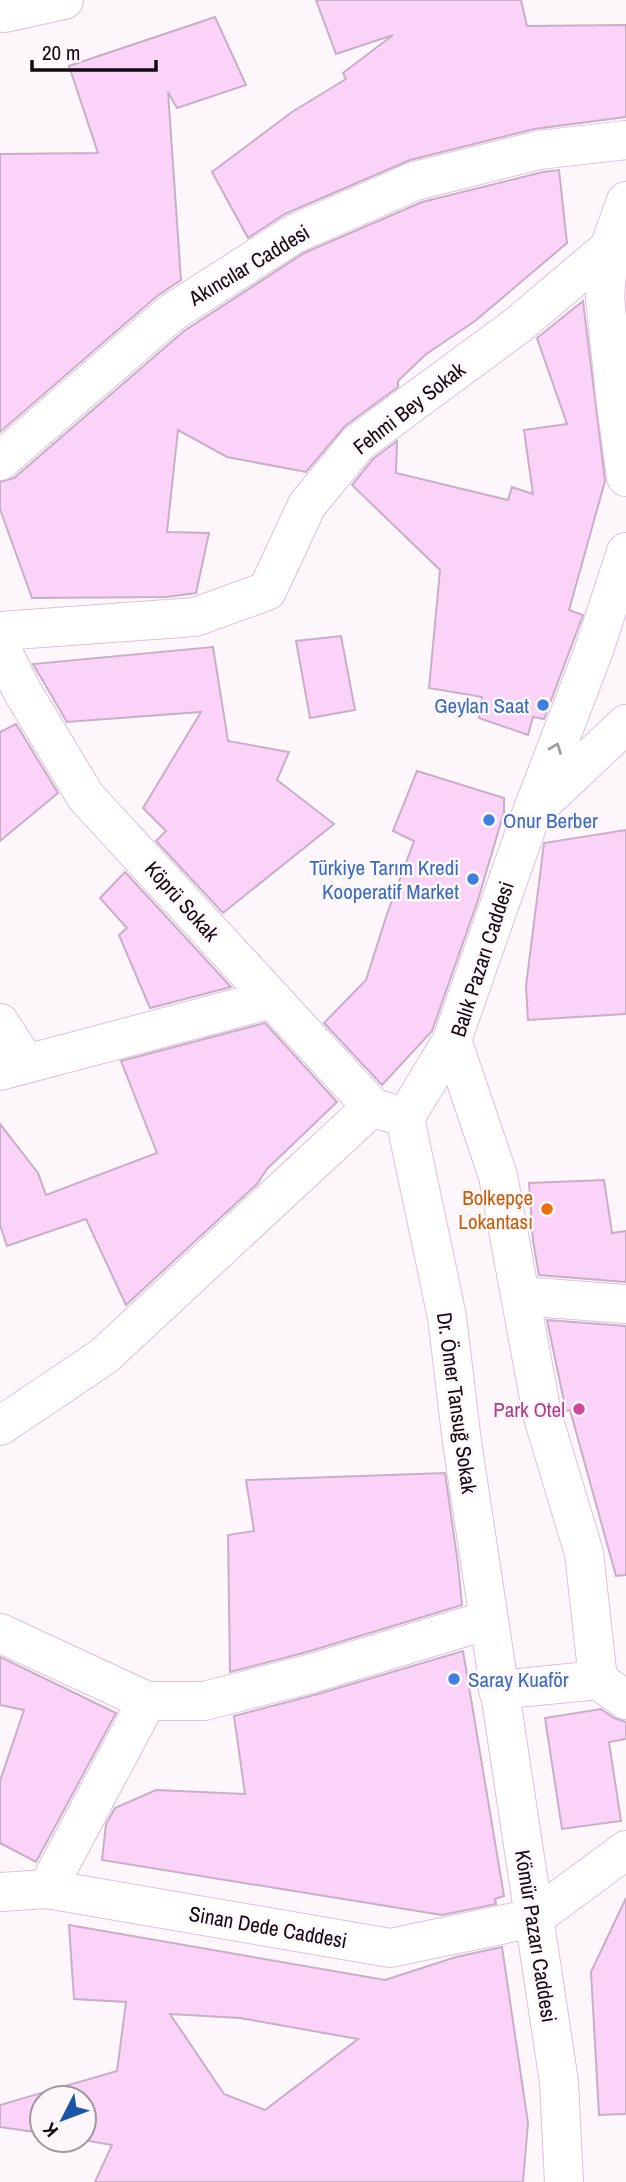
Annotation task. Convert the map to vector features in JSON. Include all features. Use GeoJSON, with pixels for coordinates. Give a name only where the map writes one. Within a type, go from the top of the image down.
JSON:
{"type":"FeatureCollection","features":[{"type":"Feature","properties":{"kind":"street"},"geometry":{"type":"LineString","coordinates":[[8,10],[64,0]]}},
{"type":"Feature","properties":{"kind":"street","name":"Akıncılar Caddesi"},"geometry":{"type":"LineString","coordinates":[[0,461],[171,313],[294,234],[415,181],[539,150],[626,140]]}},
{"type":"Feature","properties":{"kind":"street"},"geometry":{"type":"LineString","coordinates":[[626,201],[609,248],[605,298],[626,477]]}},
{"type":"Feature","properties":{"kind":"street","name":"Fehmi Bey Sokak"},"geometry":{"type":"LineString","coordinates":[[0,631],[195,617],[267,591],[307,505],[358,443],[518,325],[609,248]]}},
{"type":"Feature","properties":{"kind":"street","name":"Balık Pazarı Caddesi"},"geometry":{"type":"LineString","coordinates":[[612,1690],[584,1552],[542,1414],[498,1176],[452,1040],[532,812],[594,650],[626,552]]}},
{"type":"Feature","properties":{"kind":"street","name":"Köprü Sokak"},"geometry":{"type":"LineString","coordinates":[[0,646],[22,691],[86,797],[271,999],[388,1113]]}},
{"type":"Feature","properties":{"kind":"street"},"geometry":{"type":"LineString","coordinates":[[532,812],[626,724]]}},
{"type":"Feature","properties":{"kind":"street"},"geometry":{"type":"LineString","coordinates":[[0,1023],[13,1067],[271,999]]}},
{"type":"Feature","properties":{"kind":"street"},"geometry":{"type":"LineString","coordinates":[[0,1426],[104,1356],[388,1113],[452,1040]]}},
{"type":"Feature","properties":{"kind":"street","name":"Dr. Ömer Tansuğ Sokak"},"geometry":{"type":"LineString","coordinates":[[388,1113],[447,1317],[498,1690]]}},
{"type":"Feature","properties":{"kind":"street"},"geometry":{"type":"LineString","coordinates":[[520,1296],[626,1304]]}},
{"type":"Feature","properties":{"kind":"street"},"geometry":{"type":"LineString","coordinates":[[0,1633],[147,1701],[204,1701],[313,1673],[488,1620]]}},
{"type":"Feature","properties":{"kind":"street"},"geometry":{"type":"LineString","coordinates":[[498,1690],[612,1690]]}},
{"type":"Feature","properties":{"kind":"street","name":"Kömür Pazarı Caddesi"},"geometry":{"type":"LineString","coordinates":[[498,1690],[559,2082],[564,2182]]}},
{"type":"Feature","properties":{"kind":"street"},"geometry":{"type":"LineString","coordinates":[[47,1889],[147,1701]]}},
{"type":"Feature","properties":{"kind":"street"},"geometry":{"type":"LineString","coordinates":[[534,1918],[626,1850]]}},
{"type":"Feature","properties":{"kind":"street","name":"Sinan Dede Caddesi"},"geometry":{"type":"LineString","coordinates":[[0,1892],[47,1889],[390,1948],[534,1918]]}},
{"type":"Feature","properties":{"kind":"building"},"geometry":{"type":"Polygon","coordinates":[[[316,0],[521,0],[527,26],[626,25],[626,117],[534,129],[410,160],[285,214],[248,238],[212,172],[292,112],[346,79],[343,73],[393,35],[336,54],[316,0]]]}},
{"type":"Feature","properties":{"kind":"building"},"geometry":{"type":"Polygon","coordinates":[[[215,17],[246,85],[177,108],[168,92],[181,280],[157,296],[0,432],[0,154],[98,153],[69,66],[215,17]]]}},
{"type":"Feature","properties":{"kind":"building"},"geometry":{"type":"Polygon","coordinates":[[[559,170],[567,243],[475,321],[425,355],[398,381],[398,387],[345,426],[306,472],[227,457],[178,430],[167,532],[209,533],[196,593],[166,597],[32,598],[0,509],[0,482],[14,478],[184,331],[304,253],[422,202],[559,170]]]}},
{"type":"Feature","properties":{"kind":"building"},"geometry":{"type":"Polygon","coordinates":[[[583,301],[605,481],[569,610],[583,615],[544,719],[533,717],[528,735],[479,718],[482,697],[429,688],[440,570],[352,485],[373,459],[397,441],[396,473],[508,500],[512,487],[533,494],[524,430],[567,424],[537,338],[583,301]]]}},
{"type":"Feature","properties":{"kind":"building"},"geometry":{"type":"Polygon","coordinates":[[[341,636],[355,710],[310,718],[296,641],[341,636]]]}},
{"type":"Feature","properties":{"kind":"building"},"geometry":{"type":"Polygon","coordinates":[[[213,647],[228,741],[289,752],[277,780],[334,824],[223,913],[156,841],[166,831],[143,808],[201,712],[67,722],[33,664],[213,647]]]}},
{"type":"Feature","properties":{"kind":"building"},"geometry":{"type":"Polygon","coordinates":[[[16,724],[58,793],[0,841],[0,732],[16,724]]]}},
{"type":"Feature","properties":{"kind":"building"},"geometry":{"type":"Polygon","coordinates":[[[417,771],[504,798],[504,812],[478,900],[432,1031],[382,1085],[324,1023],[366,980],[414,841],[393,831],[417,771]]]}},
{"type":"Feature","properties":{"kind":"building"},"geometry":{"type":"Polygon","coordinates":[[[626,830],[626,1014],[528,1020],[526,986],[544,843],[626,830]]]}},
{"type":"Feature","properties":{"kind":"building"},"geometry":{"type":"Polygon","coordinates":[[[125,872],[231,987],[150,1008],[119,935],[127,928],[100,898],[125,872]]]}},
{"type":"Feature","properties":{"kind":"building"},"geometry":{"type":"Polygon","coordinates":[[[265,1023],[337,1102],[267,1169],[257,1184],[126,1305],[86,1219],[7,1246],[0,1225],[0,1124],[38,1173],[46,1195],[157,1153],[121,1061],[265,1023]]]}},
{"type":"Feature","properties":{"kind":"building"},"geometry":{"type":"Polygon","coordinates":[[[604,1180],[612,1233],[626,1231],[626,1282],[539,1275],[533,1241],[529,1183],[604,1180]]]}},
{"type":"Feature","properties":{"kind":"building"},"geometry":{"type":"Polygon","coordinates":[[[547,1320],[626,1326],[626,1575],[616,1576],[570,1410],[566,1411],[547,1320]]]}},
{"type":"Feature","properties":{"kind":"building"},"geometry":{"type":"Polygon","coordinates":[[[445,1473],[462,1605],[307,1652],[230,1672],[228,1535],[254,1531],[246,1480],[445,1473]]]}},
{"type":"Feature","properties":{"kind":"building"},"geometry":{"type":"Polygon","coordinates":[[[463,1651],[504,1896],[495,1899],[496,1904],[442,1915],[102,1860],[106,1824],[115,1808],[156,1790],[245,1794],[234,1716],[463,1651]]]}},
{"type":"Feature","properties":{"kind":"building"},"geometry":{"type":"Polygon","coordinates":[[[0,1657],[116,1713],[36,1862],[0,1843],[0,1781],[24,1710],[0,1705],[0,1657]]]}},
{"type":"Feature","properties":{"kind":"building"},"geometry":{"type":"Polygon","coordinates":[[[601,1709],[626,1722],[626,1739],[609,1742],[621,1821],[562,1829],[545,1718],[601,1709]]]}},
{"type":"Feature","properties":{"kind":"building"},"geometry":{"type":"Polygon","coordinates":[[[626,1898],[626,2114],[599,2115],[591,1972],[626,1898]]]}},
{"type":"Feature","properties":{"kind":"building"},"geometry":{"type":"Polygon","coordinates":[[[69,1925],[385,1980],[456,1957],[502,1947],[528,2123],[523,2182],[95,2182],[112,2145],[98,2143],[98,2084],[72,2084],[117,2071],[126,2002],[74,1999],[69,1925]],[[170,2014],[224,2094],[265,2110],[358,2039],[240,2018],[170,2014]]]}},
{"type":"Feature","properties":{"kind":"building"},"geometry":{"type":"Polygon","coordinates":[[[28,2097],[28,2131],[0,2127],[0,2105],[28,2097]]]}},
{"type":"Feature","properties":{"kind":"place","name":"Geylan Saat"},"geometry":{"type":"Point","coordinates":[543,705]}},
{"type":"Feature","properties":{"kind":"place","name":"Onur Berber"},"geometry":{"type":"Point","coordinates":[489,820]}},
{"type":"Feature","properties":{"kind":"place","name":"Türkiye Tarım Kredi Kooperatif Market"},"geometry":{"type":"Point","coordinates":[473,879]}},
{"type":"Feature","properties":{"kind":"place","name":"Bolkepçe Lokantası"},"geometry":{"type":"Point","coordinates":[547,1209]}},
{"type":"Feature","properties":{"kind":"place","name":"Park Otel"},"geometry":{"type":"Point","coordinates":[579,1409]}},
{"type":"Feature","properties":{"kind":"place","name":"Saray Kuaför"},"geometry":{"type":"Point","coordinates":[454,1679]}}]}
